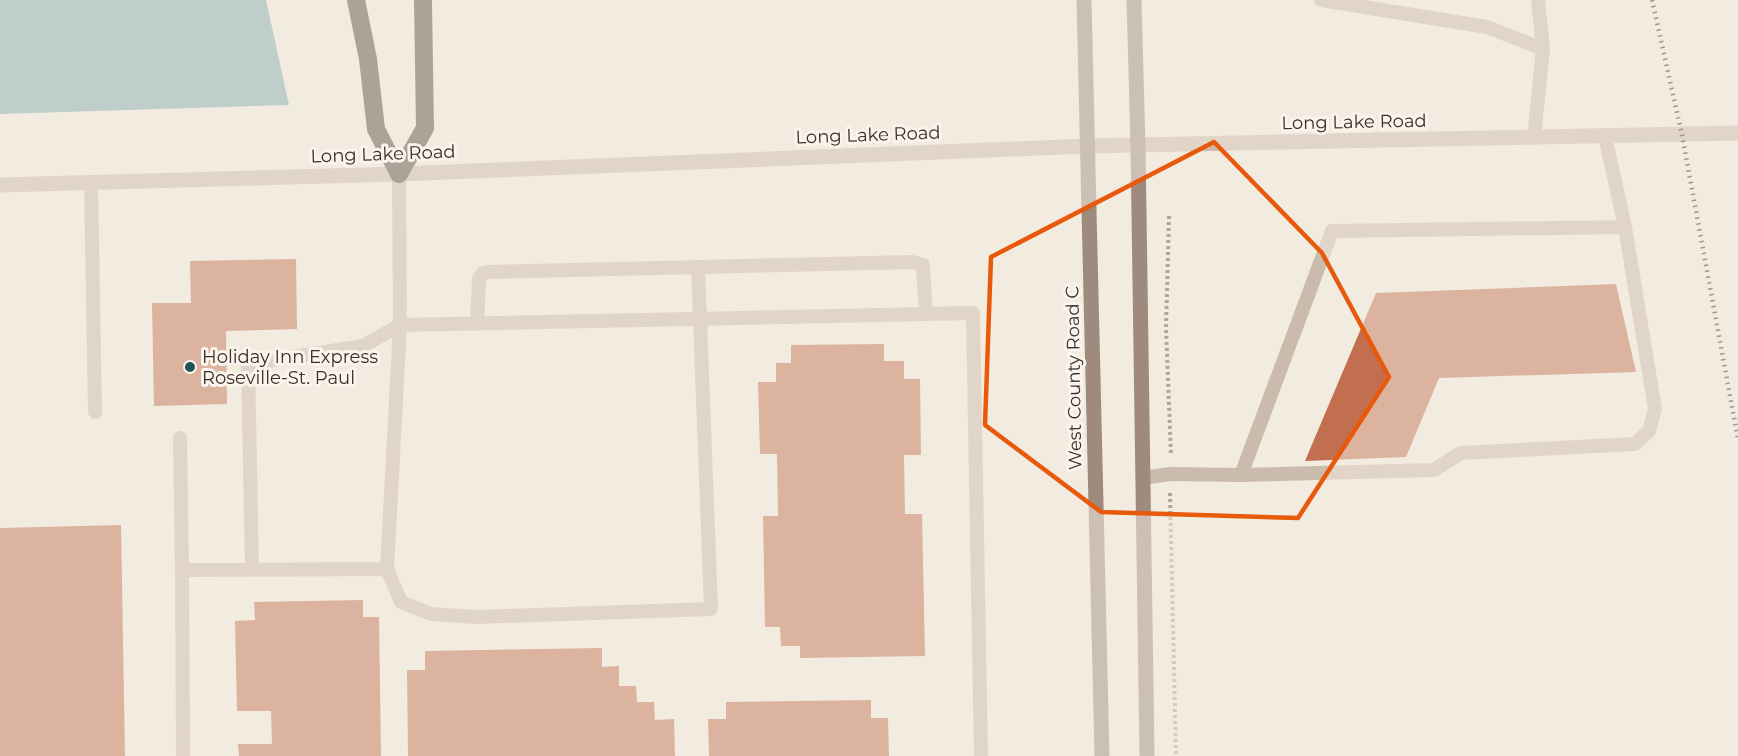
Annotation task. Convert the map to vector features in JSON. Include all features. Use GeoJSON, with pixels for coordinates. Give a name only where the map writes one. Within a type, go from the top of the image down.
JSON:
{"type":"FeatureCollection","features":[{"type":"Feature","properties":{"kind":"highway"},"geometry":{"type":"LineString","coordinates":[[356,0],[368,58],[376,129],[399,174]]}},
{"type":"Feature","properties":{"kind":"highway"},"geometry":{"type":"LineString","coordinates":[[399,174],[425,128],[423,0]]}},
{"type":"Feature","properties":{"kind":"main road","name":"West County Road C"},"geometry":{"type":"LineString","coordinates":[[1084,0],[1102,756]]}},
{"type":"Feature","properties":{"kind":"main road"},"geometry":{"type":"LineString","coordinates":[[1134,0],[1147,756]]}},
{"type":"Feature","properties":{"kind":"street","name":"Long Lake Road"},"geometry":{"type":"LineString","coordinates":[[0,185],[399,174],[1088,146],[1738,133]]}},
{"type":"Feature","properties":{"kind":"lane"},"geometry":{"type":"LineString","coordinates":[[1321,0],[1487,27],[1543,49]]}},
{"type":"Feature","properties":{"kind":"lane"},"geometry":{"type":"LineString","coordinates":[[1534,138],[1543,49],[1538,0]]}},
{"type":"Feature","properties":{"kind":"lane"},"geometry":{"type":"LineString","coordinates":[[1143,478],[1170,474],[1241,475],[1434,470],[1461,453],[1635,444],[1649,431],[1655,409],[1625,227],[1605,136]]}},
{"type":"Feature","properties":{"kind":"lane"},"geometry":{"type":"LineString","coordinates":[[399,174],[400,325],[387,569],[401,602],[431,614],[476,617],[711,609],[698,267]]}},
{"type":"Feature","properties":{"kind":"lane"},"geometry":{"type":"LineString","coordinates":[[91,182],[95,412]]}},
{"type":"Feature","properties":{"kind":"lane"},"geometry":{"type":"LineString","coordinates":[[1241,475],[1332,231],[1625,227]]}},
{"type":"Feature","properties":{"kind":"lane"},"geometry":{"type":"LineString","coordinates":[[477,324],[477,286],[483,273],[912,262],[923,265],[927,314]]}},
{"type":"Feature","properties":{"kind":"lane"},"geometry":{"type":"LineString","coordinates":[[252,570],[248,364],[363,346],[400,325],[973,313],[981,756]]}},
{"type":"Feature","properties":{"kind":"lane"},"geometry":{"type":"LineString","coordinates":[[180,438],[183,756]]}},
{"type":"Feature","properties":{"kind":"lane"},"geometry":{"type":"LineString","coordinates":[[182,570],[387,569]]}},
{"type":"Feature","properties":{"kind":"highlighted area"},"geometry":{"type":"Polygon","coordinates":[[[1214,142],[1322,253],[1389,377],[1298,518],[1101,512],[985,425],[991,257],[1214,142]]]}},
{"type":"Feature","properties":{"kind":"water"},"geometry":{"type":"Polygon","coordinates":[[[0,0],[266,0],[289,105],[0,114],[0,0]]]}},
{"type":"Feature","properties":{"kind":"building","name":"Holiday Inn Express Roseville-St. Paul"},"geometry":{"type":"Polygon","coordinates":[[[296,259],[297,329],[226,331],[227,404],[154,406],[152,303],[191,303],[190,261],[296,259]]]}},
{"type":"Feature","properties":{"kind":"building"},"geometry":{"type":"Polygon","coordinates":[[[1616,284],[1636,372],[1439,378],[1406,457],[1305,461],[1376,293],[1616,284]]]}},
{"type":"Feature","properties":{"kind":"building"},"geometry":{"type":"Polygon","coordinates":[[[884,344],[884,361],[904,361],[904,379],[920,379],[921,455],[904,455],[905,514],[922,514],[925,656],[800,658],[800,646],[781,646],[780,627],[765,627],[763,516],[778,516],[777,454],[760,454],[758,382],[776,382],[776,363],[791,363],[791,345],[884,344]]]}},
{"type":"Feature","properties":{"kind":"building"},"geometry":{"type":"Polygon","coordinates":[[[121,525],[125,756],[0,756],[0,528],[121,525]]]}},
{"type":"Feature","properties":{"kind":"building"},"geometry":{"type":"Polygon","coordinates":[[[363,600],[363,617],[379,617],[381,756],[239,756],[238,744],[272,744],[271,711],[237,711],[235,621],[255,620],[254,602],[363,600]]]}},
{"type":"Feature","properties":{"kind":"building"},"geometry":{"type":"Polygon","coordinates":[[[602,648],[602,667],[619,666],[619,686],[636,686],[637,702],[654,702],[655,720],[674,719],[675,756],[408,756],[407,670],[425,670],[425,651],[602,648]]]}},
{"type":"Feature","properties":{"kind":"building"},"geometry":{"type":"Polygon","coordinates":[[[871,700],[871,718],[888,718],[889,756],[709,756],[708,719],[726,719],[726,702],[871,700]]]}},
{"type":"Feature","properties":{"kind":"railway"},"geometry":{"type":"LineString","coordinates":[[1652,0],[1682,135],[1738,439]]}},
{"type":"Feature","properties":{"kind":"place","name":"Holiday Inn Express Roseville-St. Paul"},"geometry":{"type":"Point","coordinates":[190,367]}}]}
